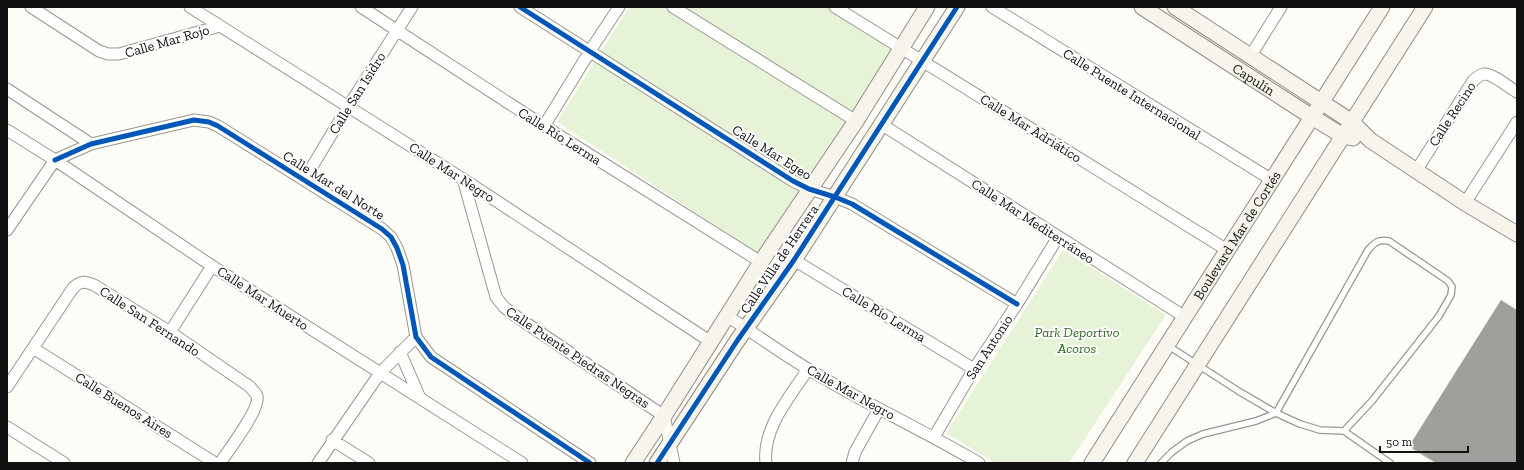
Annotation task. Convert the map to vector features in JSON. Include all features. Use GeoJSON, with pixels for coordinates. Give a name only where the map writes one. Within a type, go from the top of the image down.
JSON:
{"type":"FeatureCollection","features":[{"type":"Feature","properties":{"kind":"street","name":"Calle Mar Rojo"},"geometry":{"type":"LineString","coordinates":[[31,7],[99,51],[108,54],[119,54],[220,26]]}},
{"type":"Feature","properties":{"kind":"street","name":"Calle Mar Negro"},"geometry":{"type":"LineString","coordinates":[[190,7],[463,179],[711,342]]}},
{"type":"Feature","properties":{"kind":"street","name":"Calle Río Lerma"},"geometry":{"type":"LineString","coordinates":[[361,7],[544,126],[761,262]]}},
{"type":"Feature","properties":{"kind":"street","name":"Calle San Isidro"},"geometry":{"type":"LineString","coordinates":[[304,180],[396,30],[412,7]]}},
{"type":"Feature","properties":{"kind":"street","name":"Calle Mar Egeo"},"geometry":{"type":"LineString","coordinates":[[520,7],[793,181],[809,189],[852,204],[1017,304]]}},
{"type":"Feature","properties":{"kind":"street"},"geometry":{"type":"LineString","coordinates":[[544,126],[619,7]]}},
{"type":"Feature","properties":{"kind":"street"},"geometry":{"type":"LineString","coordinates":[[673,7],[856,121]]}},
{"type":"Feature","properties":{"kind":"street","name":"Calle Mar Adriático"},"geometry":{"type":"LineString","coordinates":[[835,7],[1227,250]]}},
{"type":"Feature","properties":{"kind":"street","name":"Calle Villa de Herrera"},"geometry":{"type":"LineString","coordinates":[[633,463],[761,262],[856,121],[900,48],[927,7]]}},
{"type":"Feature","properties":{"kind":"street","name":"Calle Villa de Herrera"},"geometry":{"type":"LineString","coordinates":[[657,463],[746,328],[794,260],[957,7]]}},
{"type":"Feature","properties":{"kind":"street","name":"Calle Puente Internacional"},"geometry":{"type":"LineString","coordinates":[[992,7],[1272,180]]}},
{"type":"Feature","properties":{"kind":"street","name":"Capulín"},"geometry":{"type":"LineString","coordinates":[[1142,7],[1343,136],[1370,140]]}},
{"type":"Feature","properties":{"kind":"street","name":"Capulín"},"geometry":{"type":"LineString","coordinates":[[1175,7],[1352,122],[1370,140],[1465,203],[1517,234]]}},
{"type":"Feature","properties":{"kind":"street"},"geometry":{"type":"LineString","coordinates":[[1251,55],[1282,7]]}},
{"type":"Feature","properties":{"kind":"street","name":"Boulevard Mar de Cortés"},"geometry":{"type":"LineString","coordinates":[[1092,463],[1382,7]]}},
{"type":"Feature","properties":{"kind":"street"},"geometry":{"type":"LineString","coordinates":[[1135,463],[1425,7]]}},
{"type":"Feature","properties":{"kind":"street","name":"Calle Recino"},"geometry":{"type":"LineString","coordinates":[[1416,170],[1473,81],[1478,76],[1489,74],[1517,92]]}},
{"type":"Feature","properties":{"kind":"street"},"geometry":{"type":"LineString","coordinates":[[7,90],[91,144]]}},
{"type":"Feature","properties":{"kind":"street","name":"Calle Mar del Norte"},"geometry":{"type":"LineString","coordinates":[[55,160],[91,144],[194,120],[218,126],[382,229],[391,237],[397,248],[402,265],[416,337],[431,357],[590,463]]}},
{"type":"Feature","properties":{"kind":"street"},"geometry":{"type":"LineString","coordinates":[[1465,203],[1517,122]]}},
{"type":"Feature","properties":{"kind":"street","name":"Calle Mar Mediterráneo"},"geometry":{"type":"LineString","coordinates":[[881,124],[1185,317]]}},
{"type":"Feature","properties":{"kind":"street","name":"Calle Mar Muerto"},"geometry":{"type":"LineString","coordinates":[[7,130],[55,160],[212,266],[520,463]]}},
{"type":"Feature","properties":{"kind":"street"},"geometry":{"type":"LineString","coordinates":[[7,229],[55,160]]}},
{"type":"Feature","properties":{"kind":"street","name":"Calle Puente Piedras Negras"},"geometry":{"type":"LineString","coordinates":[[463,179],[496,297],[504,307],[664,416]]}},
{"type":"Feature","properties":{"kind":"street","name":"San Antonio"},"geometry":{"type":"LineString","coordinates":[[934,437],[974,369],[1017,304],[1058,237]]}},
{"type":"Feature","properties":{"kind":"street","name":"Calle Río Lerma"},"geometry":{"type":"LineString","coordinates":[[794,260],[974,369]]}},
{"type":"Feature","properties":{"kind":"street"},"geometry":{"type":"LineString","coordinates":[[170,332],[212,266]]}},
{"type":"Feature","properties":{"kind":"street","name":"Calle San Fernando"},"geometry":{"type":"LineString","coordinates":[[7,387],[73,288],[78,283],[84,281],[94,285],[170,332],[249,386],[257,396],[257,405],[252,416],[220,463]]}},
{"type":"Feature","properties":{"kind":"street","name":"Calle Mar Negro"},"geometry":{"type":"LineString","coordinates":[[727,316],[808,369],[979,463]]}},
{"type":"Feature","properties":{"kind":"street"},"geometry":{"type":"LineString","coordinates":[[318,463],[332,440],[380,373],[416,337]]}},
{"type":"Feature","properties":{"kind":"street","name":"Calle Buenos Aires"},"geometry":{"type":"LineString","coordinates":[[33,348],[215,463]]}},
{"type":"Feature","properties":{"kind":"street"},"geometry":{"type":"LineString","coordinates":[[400,352],[420,398]]}},
{"type":"Feature","properties":{"kind":"street"},"geometry":{"type":"LineString","coordinates":[[766,463],[766,446],[769,431],[808,369]]}},
{"type":"Feature","properties":{"kind":"street"},"geometry":{"type":"LineString","coordinates":[[852,463],[855,452],[879,409]]}},
{"type":"Feature","properties":{"kind":"street"},"geometry":{"type":"LineString","coordinates":[[664,416],[674,463]]}},
{"type":"Feature","properties":{"kind":"street"},"geometry":{"type":"LineString","coordinates":[[7,427],[64,463]]}},
{"type":"Feature","properties":{"kind":"street"},"geometry":{"type":"LineString","coordinates":[[332,440],[369,463]]}},
{"type":"Feature","properties":{"kind":"lane"},"geometry":{"type":"LineString","coordinates":[[1161,463],[1172,452],[1192,439],[1224,428],[1256,421],[1276,413],[1368,250],[1374,242],[1381,239],[1389,241],[1448,281],[1452,288],[1451,295],[1439,316],[1372,401],[1344,431]]}},
{"type":"Feature","properties":{"kind":"lane"},"geometry":{"type":"LineString","coordinates":[[1167,345],[1276,413],[1300,424],[1320,430],[1344,431],[1390,463]]}},
{"type":"Feature","properties":{"kind":"green space"},"geometry":{"type":"Polygon","coordinates":[[[629,7],[828,7],[885,44],[893,51],[761,255],[557,122],[629,7]]]}},
{"type":"Feature","properties":{"kind":"green space","name":"Park Deportivo Acoros"},"geometry":{"type":"Polygon","coordinates":[[[1063,250],[1166,315],[1069,463],[995,463],[946,433],[1063,250]]]}},
{"type":"Feature","properties":{"kind":"building"},"geometry":{"type":"Polygon","coordinates":[[[1501,300],[1517,310],[1517,463],[1437,463],[1409,446],[1501,300]]]}},
{"type":"Feature","properties":{"kind":"cycle path"},"geometry":{"type":"LineString","coordinates":[[520,7],[793,181],[809,189],[852,204],[1017,304]]}},
{"type":"Feature","properties":{"kind":"cycle path"},"geometry":{"type":"LineString","coordinates":[[657,463],[737,341],[794,260],[957,7]]}},
{"type":"Feature","properties":{"kind":"cycle path"},"geometry":{"type":"LineString","coordinates":[[55,160],[91,144],[194,120],[209,122],[218,126],[382,229],[391,237],[403,265],[416,337],[431,357],[590,463]]}}]}
